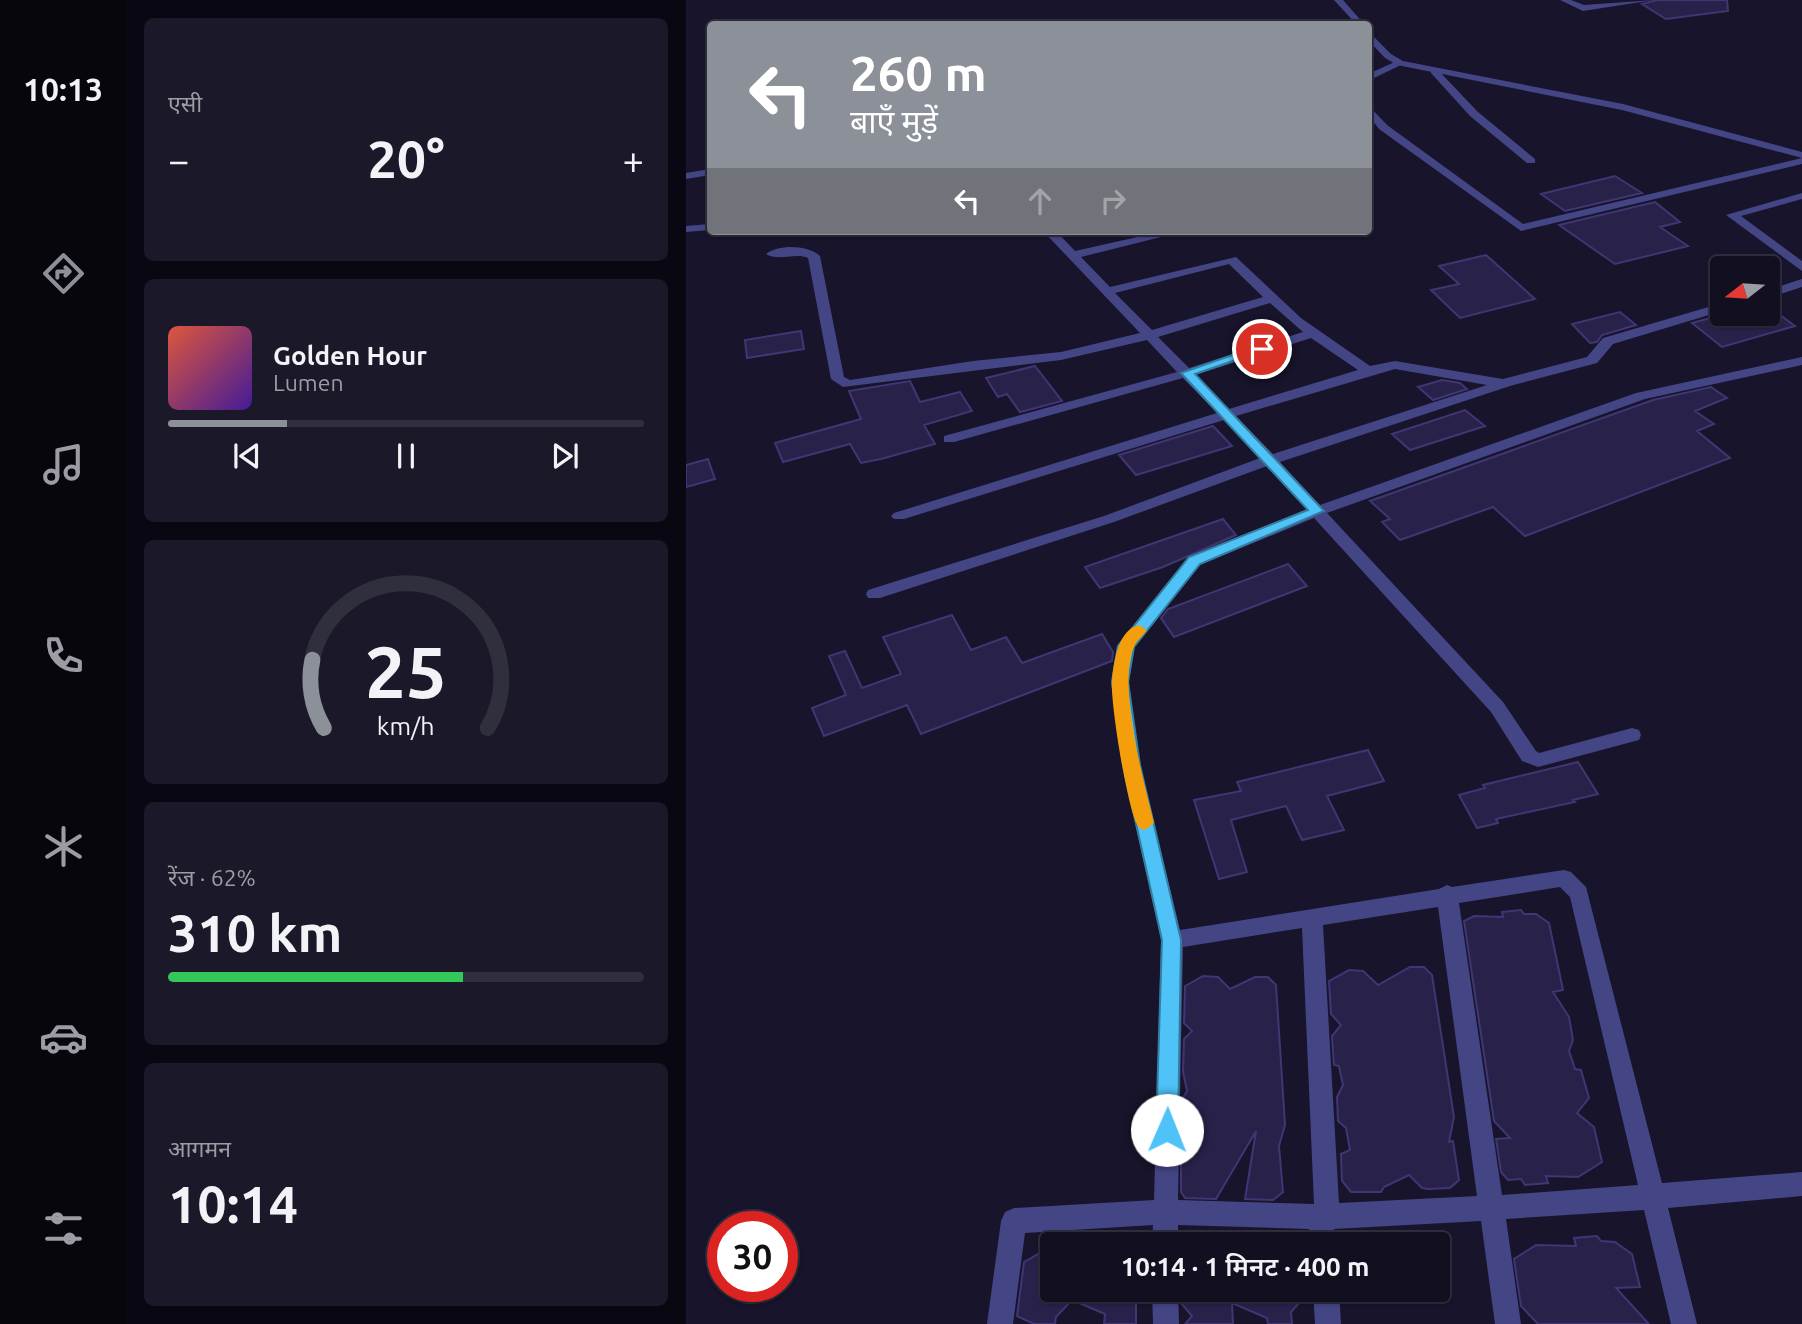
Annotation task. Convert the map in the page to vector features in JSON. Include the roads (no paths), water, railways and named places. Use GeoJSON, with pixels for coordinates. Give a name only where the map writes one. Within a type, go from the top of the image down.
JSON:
{"type":"FeatureCollection","features":[{"type":"Feature","properties":{"kind":"street"},"geometry":{"type":"LineString","coordinates":[[1338,0],[1357,21]]}},
{"type":"Feature","properties":{"kind":"street"},"geometry":{"type":"LineString","coordinates":[[1564,0],[1583,8],[1650,0]]}},
{"type":"Feature","properties":{"kind":"street"},"geometry":{"type":"LineString","coordinates":[[1372,38],[1388,56],[1400,62],[1623,107],[1802,155]]}},
{"type":"Feature","properties":{"kind":"street"},"geometry":{"type":"LineString","coordinates":[[1372,76],[1400,62]]}},
{"type":"Feature","properties":{"kind":"street"},"geometry":{"type":"LineString","coordinates":[[1434,71],[1474,114],[1531,161]]}},
{"type":"Feature","properties":{"kind":"street"},"geometry":{"type":"LineString","coordinates":[[1372,113],[1383,127],[1521,228],[1802,161]]}},
{"type":"Feature","properties":{"kind":"street"},"geometry":{"type":"LineString","coordinates":[[686,176],[707,172]]}},
{"type":"Feature","properties":{"kind":"street"},"geometry":{"type":"LineString","coordinates":[[1802,196],[1732,215],[1802,267]]}},
{"type":"Feature","properties":{"kind":"street"},"geometry":{"type":"LineString","coordinates":[[686,229],[707,227]]}},
{"type":"Feature","properties":{"kind":"street"},"geometry":{"type":"LineString","coordinates":[[1053,235],[1228,415],[1497,707],[1529,756],[1538,760],[1632,735]]}},
{"type":"Feature","properties":{"kind":"street"},"geometry":{"type":"LineString","coordinates":[[1073,256],[1162,235]]}},
{"type":"Feature","properties":{"kind":"street"},"geometry":{"type":"LineString","coordinates":[[772,254],[803,251],[814,256],[838,379],[848,384],[973,365],[1061,356],[1150,335],[1273,298]]}},
{"type":"Feature","properties":{"kind":"street"},"geometry":{"type":"LineString","coordinates":[[1107,291],[1232,260],[1312,333],[1368,371]]}},
{"type":"Feature","properties":{"kind":"street"},"geometry":{"type":"LineString","coordinates":[[1780,290],[1802,283]]}},
{"type":"Feature","properties":{"kind":"street"},"geometry":{"type":"LineString","coordinates":[[874,593],[1109,519],[1270,460],[1505,383],[1592,360],[1608,341],[1710,311]]}},
{"type":"Feature","properties":{"kind":"street"},"geometry":{"type":"LineString","coordinates":[[949,439],[1187,373],[1312,333]]}},
{"type":"Feature","properties":{"kind":"street"},"geometry":{"type":"LineString","coordinates":[[1165,1232],[1172,940],[1131,765],[1120,682],[1126,646],[1194,561],[1317,511],[1641,396],[1802,361]]}},
{"type":"Feature","properties":{"kind":"street"},"geometry":{"type":"LineString","coordinates":[[899,516],[1368,371],[1395,365],[1505,383]]}},
{"type":"Feature","properties":{"kind":"street"},"geometry":{"type":"LineString","coordinates":[[1172,940],[1312,919],[1447,894],[1564,878],[1579,893],[1650,1197],[1684,1324]]}},
{"type":"Feature","properties":{"kind":"street"},"geometry":{"type":"LineString","coordinates":[[1447,894],[1489,1208],[1508,1324]]}},
{"type":"Feature","properties":{"kind":"street"},"geometry":{"type":"LineString","coordinates":[[1312,919],[1326,1205],[1321,1217],[1322,1232]]}},
{"type":"Feature","properties":{"kind":"street"},"geometry":{"type":"LineString","coordinates":[[1000,1324],[1014,1221],[1164,1212],[1321,1217],[1650,1197],[1802,1184]]}},
{"type":"Feature","properties":{"kind":"street"},"geometry":{"type":"LineString","coordinates":[[1165,1302],[1166,1324]]}},
{"type":"Feature","properties":{"kind":"street"},"geometry":{"type":"LineString","coordinates":[[1326,1302],[1328,1324]]}}]}
